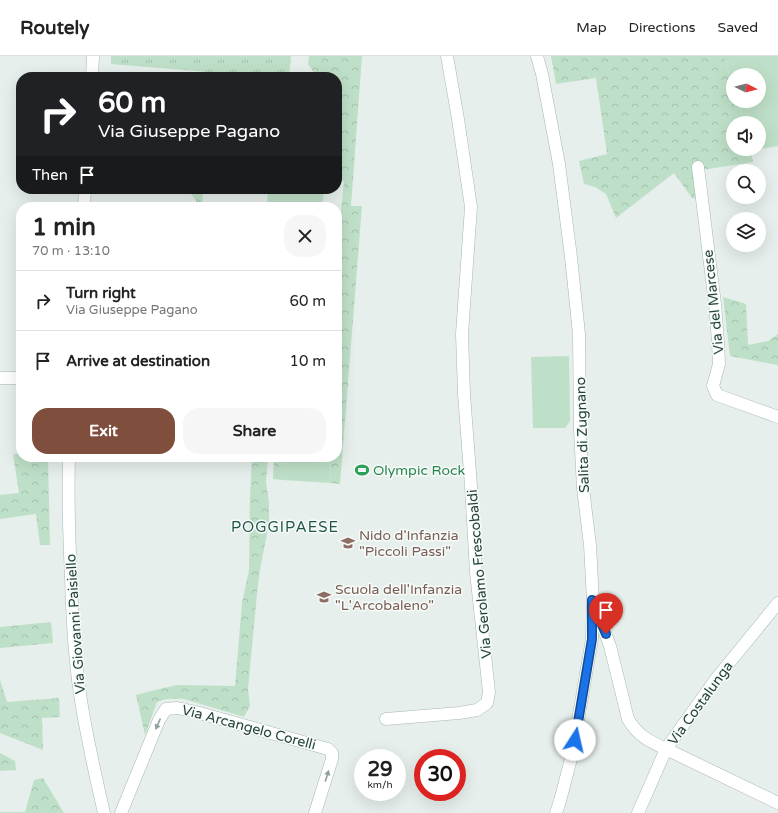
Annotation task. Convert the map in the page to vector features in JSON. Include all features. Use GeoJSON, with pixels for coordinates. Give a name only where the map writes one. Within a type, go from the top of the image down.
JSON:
{"type":"FeatureCollection","features":[{"type":"Feature","properties":{"kind":"street"},"geometry":{"type":"LineString","coordinates":[[92,72],[93,56]]}},
{"type":"Feature","properties":{"kind":"street","name":"Via Gerolamo Frescobaldi"},"geometry":{"type":"LineString","coordinates":[[386,719],[460,713],[477,710],[487,703],[489,692],[476,572],[464,394],[462,334],[471,207],[447,56]]}},
{"type":"Feature","properties":{"kind":"street"},"geometry":{"type":"LineString","coordinates":[[532,56],[542,74]]}},
{"type":"Feature","properties":{"kind":"street","name":"Salita di Zugnano"},"geometry":{"type":"LineString","coordinates":[[537,56],[542,74],[559,164],[572,264],[578,334],[583,488],[590,545],[592,600],[592,639],[572,755],[556,813]]}},
{"type":"Feature","properties":{"kind":"street","name":"Via del Marcese"},"geometry":{"type":"LineString","coordinates":[[698,167],[715,304],[718,342],[719,364],[713,386],[717,395],[778,417]]}},
{"type":"Feature","properties":{"kind":"street"},"geometry":{"type":"LineString","coordinates":[[0,378],[16,378]]}},
{"type":"Feature","properties":{"kind":"street","name":"Via Giovanni Paisiello"},"geometry":{"type":"LineString","coordinates":[[70,462],[69,535],[74,645],[80,694],[104,813]]}},
{"type":"Feature","properties":{"kind":"street"},"geometry":{"type":"LineString","coordinates":[[592,600],[610,646],[628,719],[634,729],[649,742],[778,803]]}},
{"type":"Feature","properties":{"kind":"street","name":"Via Costalunga"},"geometry":{"type":"LineString","coordinates":[[638,813],[666,749],[716,679],[778,603]]}},
{"type":"Feature","properties":{"kind":"street","name":"Via Arcangelo Corelli"},"geometry":{"type":"LineString","coordinates":[[121,813],[159,720],[166,709],[177,708],[328,749],[332,753],[332,759],[315,813]]}},
{"type":"Feature","properties":{"kind":"green space"},"geometry":{"type":"Polygon","coordinates":[[[111,56],[291,56],[289,72],[208,72],[111,64],[111,56]]]}},
{"type":"Feature","properties":{"kind":"green space"},"geometry":{"type":"Polygon","coordinates":[[[309,56],[362,56],[351,206],[362,206],[342,459],[342,202],[344,181],[342,181],[342,72],[313,72],[308,64],[309,56]]]}},
{"type":"Feature","properties":{"kind":"green space"},"geometry":{"type":"Polygon","coordinates":[[[551,56],[725,56],[728,68],[726,68],[726,108],[741,108],[742,116],[726,116],[726,156],[752,156],[753,162],[726,164],[726,166],[702,170],[697,199],[692,198],[674,173],[616,218],[606,194],[595,187],[584,184],[579,161],[607,154],[596,78],[556,84],[551,56]]]}},
{"type":"Feature","properties":{"kind":"green space"},"geometry":{"type":"Polygon","coordinates":[[[725,56],[778,56],[778,146],[766,148],[766,116],[742,116],[741,108],[766,108],[766,68],[728,68],[725,56]]]}},
{"type":"Feature","properties":{"kind":"green space"},"geometry":{"type":"Polygon","coordinates":[[[191,194],[203,194],[202,202],[196,201],[191,194]]]}},
{"type":"Feature","properties":{"kind":"green space"},"geometry":{"type":"Polygon","coordinates":[[[268,194],[323,194],[323,202],[267,202],[268,194]]]}},
{"type":"Feature","properties":{"kind":"green space"},"geometry":{"type":"Polygon","coordinates":[[[723,297],[746,304],[748,345],[768,341],[778,334],[778,365],[730,356],[723,297]]]}},
{"type":"Feature","properties":{"kind":"green space"},"geometry":{"type":"Polygon","coordinates":[[[569,356],[570,421],[565,428],[533,428],[531,357],[569,356]]]}},
{"type":"Feature","properties":{"kind":"green space"},"geometry":{"type":"Polygon","coordinates":[[[13,454],[16,454],[16,462],[48,462],[50,545],[40,545],[36,514],[0,519],[0,495],[19,493],[13,454]]]}},
{"type":"Feature","properties":{"kind":"green space"},"geometry":{"type":"Polygon","coordinates":[[[252,462],[268,462],[266,482],[269,503],[269,523],[257,594],[248,689],[250,706],[244,717],[184,699],[173,698],[164,700],[157,702],[145,735],[136,695],[177,685],[235,686],[242,603],[249,570],[252,462]]]}},
{"type":"Feature","properties":{"kind":"green space"},"geometry":{"type":"Polygon","coordinates":[[[274,462],[284,462],[282,480],[273,479],[274,462]]]}},
{"type":"Feature","properties":{"kind":"green space"},"geometry":{"type":"Polygon","coordinates":[[[284,462],[331,462],[330,483],[282,480],[284,462]]]}},
{"type":"Feature","properties":{"kind":"green space"},"geometry":{"type":"Polygon","coordinates":[[[331,462],[342,462],[340,484],[330,483],[331,462]]]}},
{"type":"Feature","properties":{"kind":"green space"},"geometry":{"type":"Polygon","coordinates":[[[51,622],[53,643],[0,648],[0,627],[51,622]]]}},
{"type":"Feature","properties":{"kind":"green space"},"geometry":{"type":"Polygon","coordinates":[[[0,680],[7,702],[59,698],[60,717],[42,718],[43,750],[0,733],[0,680]]]}},
{"type":"Feature","properties":{"kind":"green space"},"geometry":{"type":"Polygon","coordinates":[[[0,753],[15,761],[16,770],[0,771],[0,753]]]}},
{"type":"Feature","properties":{"kind":"green space"},"geometry":{"type":"Polygon","coordinates":[[[43,778],[64,813],[0,813],[25,812],[34,780],[43,778]]]}},
{"type":"Feature","properties":{"kind":"place","name":"Olympic Rock"},"geometry":{"type":"Point","coordinates":[362,470]}},
{"type":"Feature","properties":{"kind":"place","name":"Nido d'Infanzia \"Piccoli Passi\""},"geometry":{"type":"Point","coordinates":[348,543]}},
{"type":"Feature","properties":{"kind":"place","name":"Scuola dell'Infanzia \"L'Arcobaleno\""},"geometry":{"type":"Point","coordinates":[324,597]}},
{"type":"Feature","properties":{"kind":"district","name":"POGGIPAESE"},"geometry":{"type":"Point","coordinates":[285,527]}},
{"type":"Feature","properties":{"kind":"route"},"geometry":{"type":"LineString","coordinates":[[575,740],[592,639],[592,600],[606,634]]}}]}
